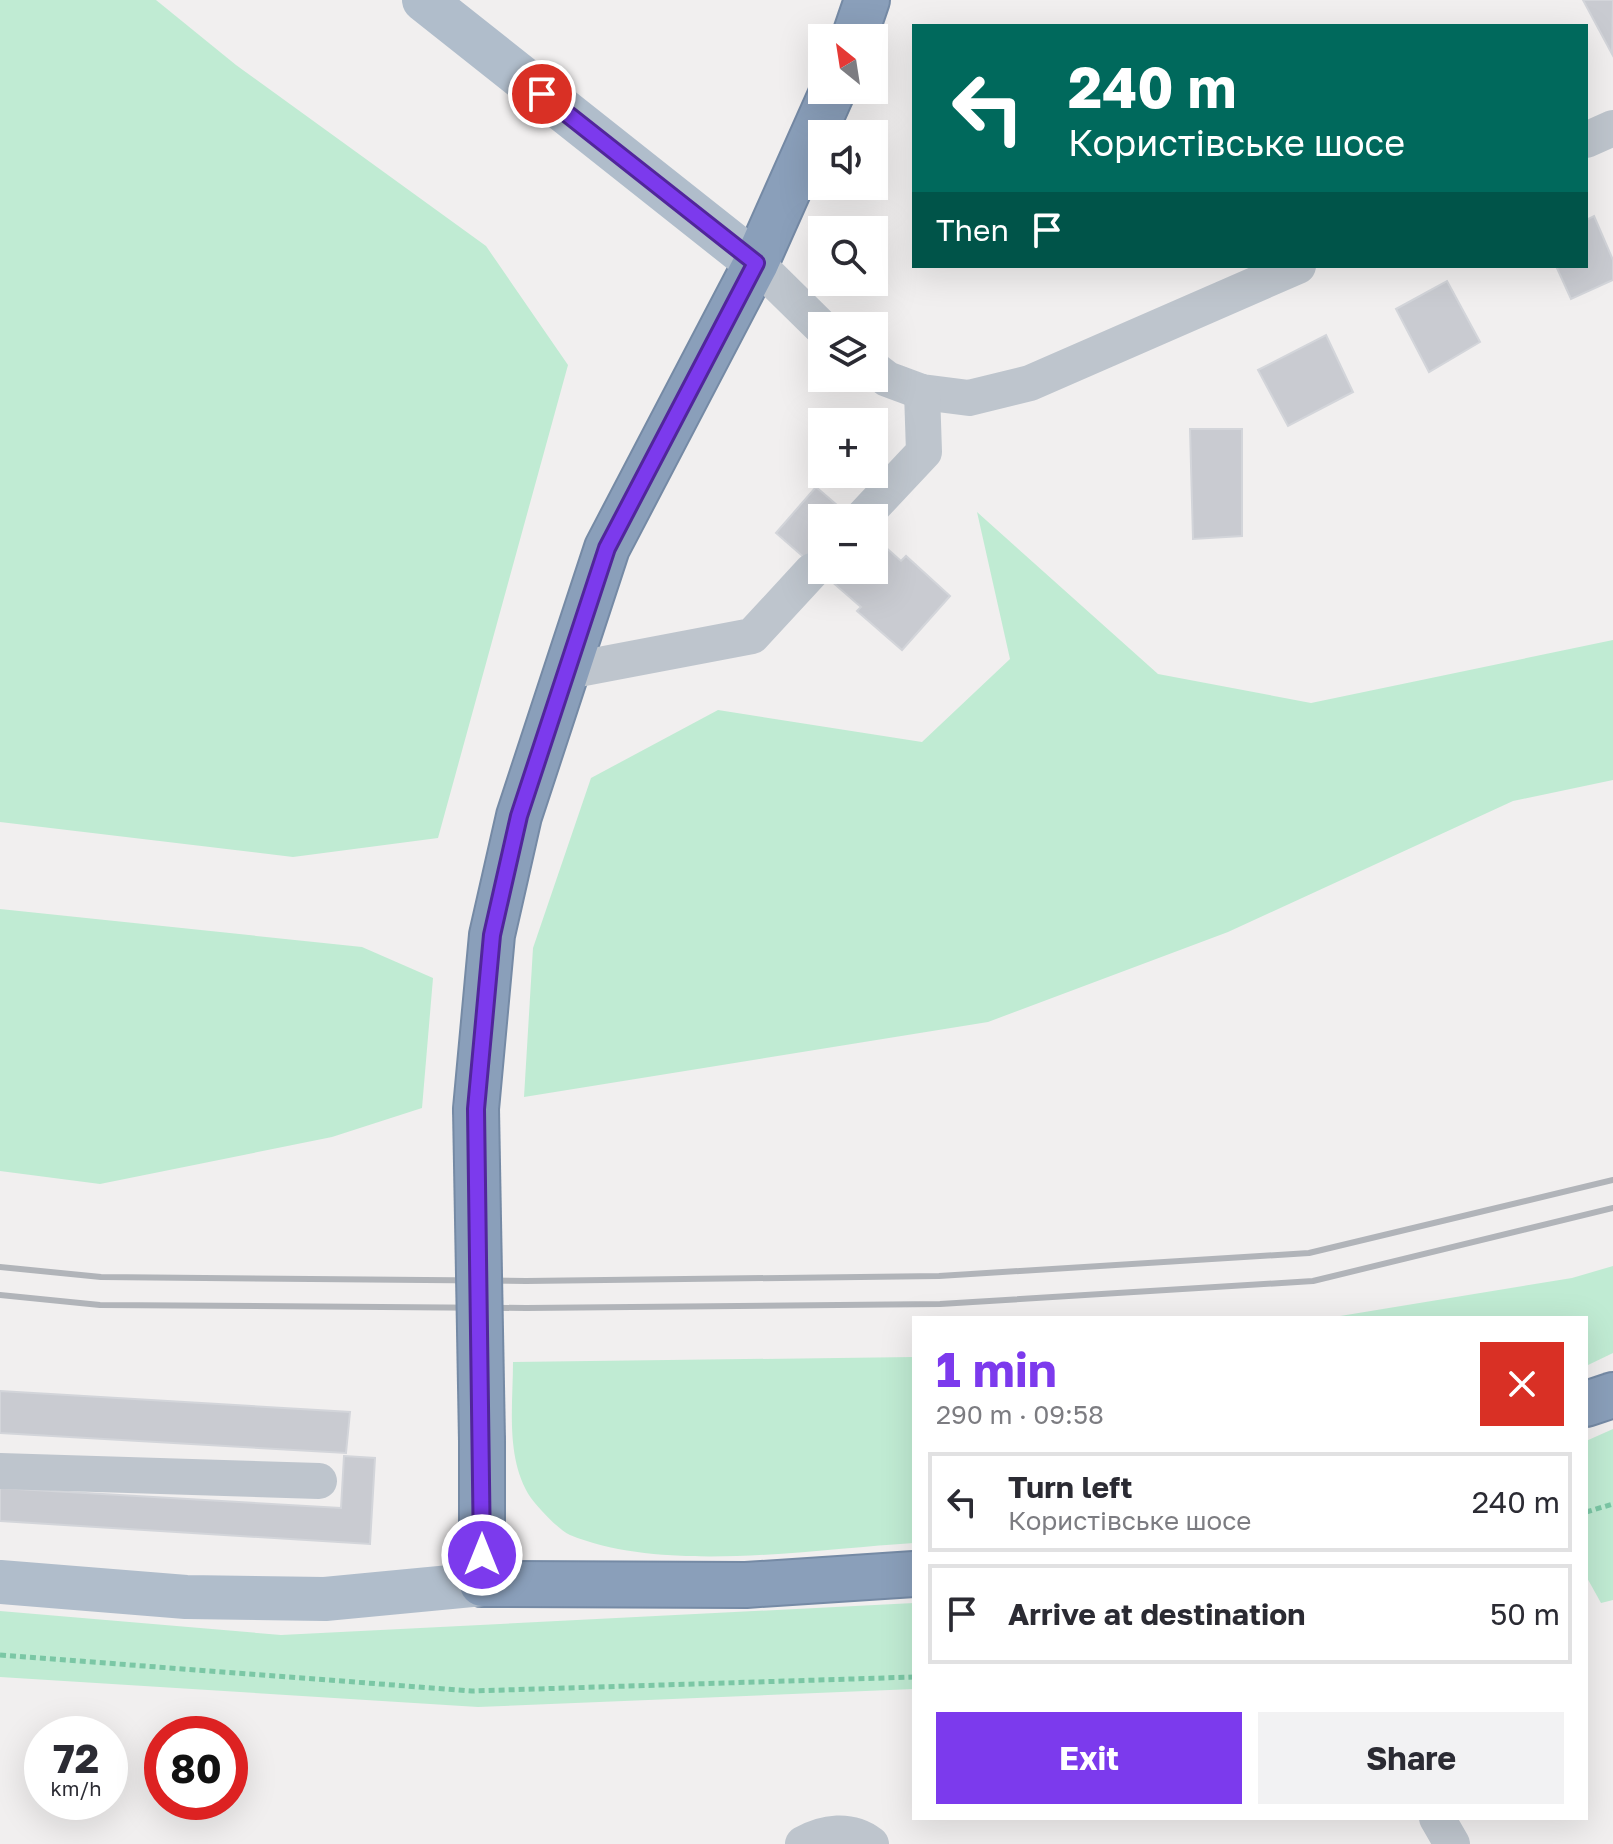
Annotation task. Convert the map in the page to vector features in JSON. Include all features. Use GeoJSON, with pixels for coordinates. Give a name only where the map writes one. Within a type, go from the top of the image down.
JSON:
{"type":"FeatureCollection","features":[{"type":"Feature","properties":{"kind":"highway"},"geometry":{"type":"LineString","coordinates":[[859,24],[867,0]]}},
{"type":"Feature","properties":{"kind":"highway"},"geometry":{"type":"LineString","coordinates":[[827,104],[756,263],[607,548],[519,816],[492,935],[476,1109],[482,1584],[746,1585],[912,1574]]}},
{"type":"Feature","properties":{"kind":"highway"},"geometry":{"type":"LineString","coordinates":[[1588,1403],[1613,1395]]}},
{"type":"Feature","properties":{"kind":"main road"},"geometry":{"type":"LineString","coordinates":[[424,0],[756,263]]}},
{"type":"Feature","properties":{"kind":"main road"},"geometry":{"type":"LineString","coordinates":[[0,1582],[186,1597],[325,1599],[482,1584]]}},
{"type":"Feature","properties":{"kind":"street"},"geometry":{"type":"LineString","coordinates":[[1588,139],[1613,128]]}},
{"type":"Feature","properties":{"kind":"street"},"geometry":{"type":"LineString","coordinates":[[756,263],[808,314]]}},
{"type":"Feature","properties":{"kind":"street"},"geometry":{"type":"LineString","coordinates":[[888,379],[922,392],[969,398],[1030,383],[1293,268]]}},
{"type":"Feature","properties":{"kind":"street"},"geometry":{"type":"LineString","coordinates":[[875,504],[924,452],[922,392]]}},
{"type":"Feature","properties":{"kind":"street"},"geometry":{"type":"LineString","coordinates":[[568,671],[752,636],[808,575]]}},
{"type":"Feature","properties":{"kind":"street"},"geometry":{"type":"LineString","coordinates":[[0,1471],[319,1481]]}},
{"type":"Feature","properties":{"kind":"street"},"geometry":{"type":"LineString","coordinates":[[1438,1820],[1452,1844]]}},
{"type":"Feature","properties":{"kind":"street"},"geometry":{"type":"LineString","coordinates":[[803,1844],[832,1833],[849,1834],[871,1844]]}},
{"type":"Feature","properties":{"kind":"path"},"geometry":{"type":"LineString","coordinates":[[1588,1511],[1613,1504]]}},
{"type":"Feature","properties":{"kind":"path"},"geometry":{"type":"LineString","coordinates":[[0,1655],[472,1691],[912,1677]]}},
{"type":"Feature","properties":{"kind":"green space"},"geometry":{"type":"Polygon","coordinates":[[[0,0],[156,0],[236,65],[486,246],[568,365],[438,838],[293,857],[0,822],[0,0]]]}},
{"type":"Feature","properties":{"kind":"green space"},"geometry":{"type":"Polygon","coordinates":[[[977,512],[1158,674],[1311,703],[1613,640],[1613,780],[1513,801],[1228,932],[988,1022],[524,1097],[533,948],[591,778],[718,710],[922,742],[1010,659],[977,512]]]}},
{"type":"Feature","properties":{"kind":"green space"},"geometry":{"type":"Polygon","coordinates":[[[0,909],[362,947],[433,978],[422,1108],[332,1137],[100,1184],[0,1171],[0,909]]]}},
{"type":"Feature","properties":{"kind":"green space"},"geometry":{"type":"Polygon","coordinates":[[[1613,1266],[1613,1353],[1588,1365],[1588,1316],[1340,1316],[1572,1278],[1613,1266]]]}},
{"type":"Feature","properties":{"kind":"green space"},"geometry":{"type":"Polygon","coordinates":[[[912,1357],[912,1543],[740,1556],[694,1556],[650,1554],[608,1547],[570,1535],[531,1498],[517,1466],[512,1432],[513,1362],[912,1357]]]}},
{"type":"Feature","properties":{"kind":"green space"},"geometry":{"type":"Polygon","coordinates":[[[1613,1429],[1613,1600],[1601,1603],[1588,1580],[1588,1440],[1613,1429]]]}},
{"type":"Feature","properties":{"kind":"green space"},"geometry":{"type":"Polygon","coordinates":[[[912,1603],[912,1689],[478,1707],[0,1677],[0,1611],[281,1635],[912,1603]]]}},
{"type":"Feature","properties":{"kind":"building"},"geometry":{"type":"Polygon","coordinates":[[[1583,0],[1613,0],[1612,54],[1583,0]]]}},
{"type":"Feature","properties":{"kind":"building"},"geometry":{"type":"Polygon","coordinates":[[[1594,216],[1613,260],[1613,280],[1571,299],[1557,268],[1588,268],[1588,219],[1594,216]]]}},
{"type":"Feature","properties":{"kind":"building"},"geometry":{"type":"Polygon","coordinates":[[[1447,281],[1480,342],[1429,372],[1396,309],[1447,281]]]}},
{"type":"Feature","properties":{"kind":"building"},"geometry":{"type":"Polygon","coordinates":[[[1326,335],[1353,392],[1288,426],[1258,370],[1326,335]]]}},
{"type":"Feature","properties":{"kind":"building"},"geometry":{"type":"Polygon","coordinates":[[[1190,429],[1242,429],[1242,536],[1193,539],[1190,429]]]}},
{"type":"Feature","properties":{"kind":"building"},"geometry":{"type":"Polygon","coordinates":[[[815,488],[836,504],[808,504],[808,561],[776,533],[815,488]]]}},
{"type":"Feature","properties":{"kind":"building"},"geometry":{"type":"Polygon","coordinates":[[[888,549],[901,561],[906,556],[950,596],[902,650],[857,611],[861,607],[835,584],[888,584],[888,549]]]}},
{"type":"Feature","properties":{"kind":"building"},"geometry":{"type":"Polygon","coordinates":[[[0,1391],[350,1412],[346,1453],[0,1433],[0,1391]]]}},
{"type":"Feature","properties":{"kind":"building"},"geometry":{"type":"Polygon","coordinates":[[[344,1456],[375,1458],[370,1544],[0,1521],[0,1488],[341,1508],[344,1456]]]}},
{"type":"Feature","properties":{"kind":"railway"},"geometry":{"type":"LineString","coordinates":[[0,1267],[101,1277],[526,1281],[939,1276],[1309,1253],[1613,1180]]}},
{"type":"Feature","properties":{"kind":"railway"},"geometry":{"type":"LineString","coordinates":[[0,1295],[100,1305],[526,1308],[940,1304],[1313,1281],[1613,1208]]}},
{"type":"Feature","properties":{"kind":"route"},"geometry":{"type":"LineString","coordinates":[[482,1555],[476,1109],[492,935],[519,816],[607,548],[756,263],[542,94]]}}]}
